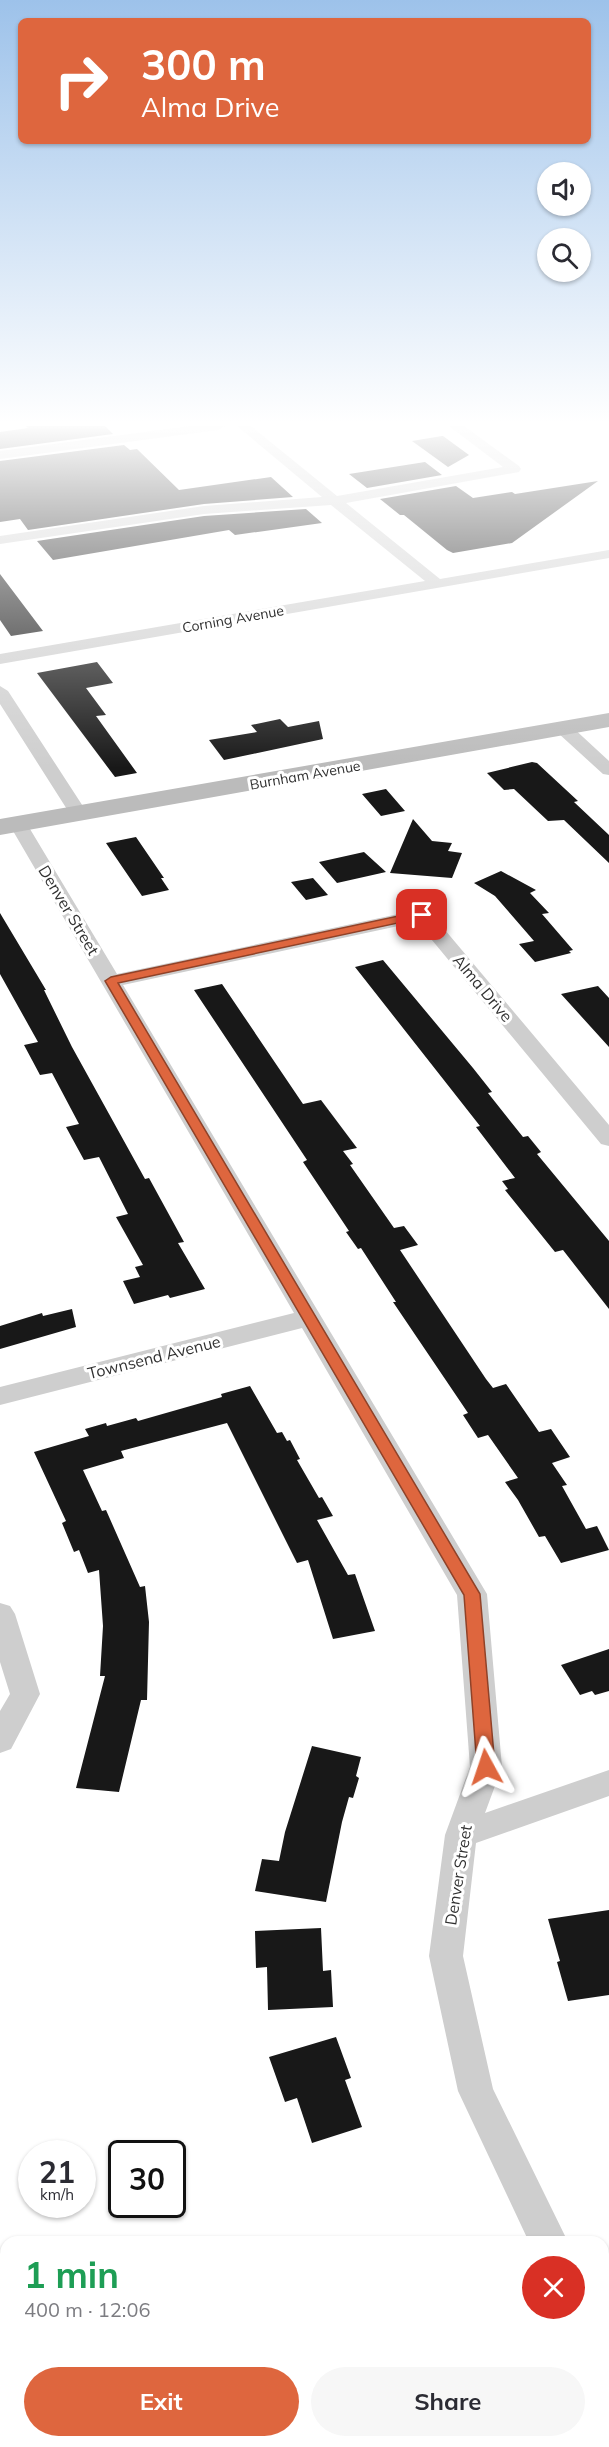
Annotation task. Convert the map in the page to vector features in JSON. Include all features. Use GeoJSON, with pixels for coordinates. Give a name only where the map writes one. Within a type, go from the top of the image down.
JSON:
{"type":"FeatureCollection","features":[{"type":"Feature","properties":{"kind":"street"},"geometry":{"type":"LineString","coordinates":[[384,540],[436,583]]}},
{"type":"Feature","properties":{"kind":"street","name":"Corning Avenue"},"geometry":{"type":"LineString","coordinates":[[0,659],[609,554]]}},
{"type":"Feature","properties":{"kind":"street"},"geometry":{"type":"LineString","coordinates":[[0,692],[79,814]]}},
{"type":"Feature","properties":{"kind":"street","name":"Burnham Avenue"},"geometry":{"type":"LineString","coordinates":[[9,825],[609,720]]}},
{"type":"Feature","properties":{"kind":"street"},"geometry":{"type":"LineString","coordinates":[[564,729],[609,770]]}},
{"type":"Feature","properties":{"kind":"street","name":"Denver Street"},"geometry":{"type":"LineString","coordinates":[[9,825],[111,981],[472,1594],[486,1767],[461,1835],[446,1956],[476,2091],[546,2236]]}},
{"type":"Feature","properties":{"kind":"street","name":"Alma Drive"},"geometry":{"type":"LineString","coordinates":[[111,981],[422,915],[609,1139]]}},
{"type":"Feature","properties":{"kind":"street","name":"Townsend Avenue"},"geometry":{"type":"LineString","coordinates":[[0,1396],[308,1318]]}},
{"type":"Feature","properties":{"kind":"street"},"geometry":{"type":"LineString","coordinates":[[0,1614],[25,1694],[0,1740]]}},
{"type":"Feature","properties":{"kind":"street"},"geometry":{"type":"LineString","coordinates":[[461,1835],[609,1783]]}},
{"type":"Feature","properties":{"kind":"building"},"geometry":{"type":"Polygon","coordinates":[[[42,540],[169,540],[53,560],[37,541],[42,540]]]}},
{"type":"Feature","properties":{"kind":"building"},"geometry":{"type":"Polygon","coordinates":[[[435,540],[516,540],[512,543],[453,553],[435,540]]]}},
{"type":"Feature","properties":{"kind":"building"},"geometry":{"type":"Polygon","coordinates":[[[0,574],[43,631],[11,636],[0,620],[0,574]]]}},
{"type":"Feature","properties":{"kind":"building"},"geometry":{"type":"Polygon","coordinates":[[[97,662],[113,683],[86,688],[106,715],[96,716],[137,773],[115,777],[37,673],[97,662]]]}},
{"type":"Feature","properties":{"kind":"building"},"geometry":{"type":"Polygon","coordinates":[[[280,719],[288,727],[319,721],[323,739],[224,760],[209,740],[257,732],[251,725],[280,719]]]}},
{"type":"Feature","properties":{"kind":"building"},"geometry":{"type":"Polygon","coordinates":[[[532,762],[537,763],[578,801],[574,802],[609,835],[609,863],[564,820],[548,821],[514,789],[504,790],[487,773],[532,762]]]}},
{"type":"Feature","properties":{"kind":"building"},"geometry":{"type":"Polygon","coordinates":[[[386,789],[405,811],[381,816],[362,794],[386,789]]]}},
{"type":"Feature","properties":{"kind":"building"},"geometry":{"type":"Polygon","coordinates":[[[413,819],[432,841],[452,843],[448,851],[462,853],[452,878],[390,873],[413,819]]]}},
{"type":"Feature","properties":{"kind":"building"},"geometry":{"type":"Polygon","coordinates":[[[136,837],[164,878],[161,878],[169,890],[142,896],[106,843],[136,837]]]}},
{"type":"Feature","properties":{"kind":"building"},"geometry":{"type":"Polygon","coordinates":[[[364,852],[386,872],[337,883],[319,862],[364,852]]]}},
{"type":"Feature","properties":{"kind":"building"},"geometry":{"type":"Polygon","coordinates":[[[501,871],[536,890],[530,893],[549,913],[542,914],[573,950],[569,951],[571,953],[535,962],[519,944],[534,941],[495,896],[474,883],[501,871]]]}},
{"type":"Feature","properties":{"kind":"building"},"geometry":{"type":"Polygon","coordinates":[[[313,878],[328,895],[306,900],[291,882],[313,878]]]}},
{"type":"Feature","properties":{"kind":"building"},"geometry":{"type":"Polygon","coordinates":[[[0,913],[46,990],[44,990],[72,1047],[145,1179],[149,1178],[184,1242],[178,1243],[205,1289],[134,1304],[123,1281],[140,1277],[135,1267],[143,1265],[116,1217],[128,1214],[99,1157],[84,1160],[66,1127],[79,1124],[52,1073],[40,1075],[24,1045],[38,1042],[0,974],[0,913]]]}},
{"type":"Feature","properties":{"kind":"building"},"geometry":{"type":"Polygon","coordinates":[[[383,960],[492,1092],[488,1093],[523,1137],[528,1136],[541,1152],[537,1154],[609,1241],[609,1309],[563,1250],[555,1252],[505,1190],[508,1189],[502,1181],[515,1178],[476,1127],[480,1126],[355,967],[383,960]]]}},
{"type":"Feature","properties":{"kind":"building"},"geometry":{"type":"Polygon","coordinates":[[[222,984],[303,1104],[321,1100],[357,1148],[343,1151],[353,1164],[350,1165],[394,1228],[404,1226],[418,1245],[400,1250],[486,1379],[493,1388],[506,1384],[539,1432],[551,1429],[570,1457],[552,1463],[567,1485],[562,1486],[586,1529],[597,1526],[609,1550],[561,1563],[545,1536],[539,1537],[505,1482],[518,1478],[488,1435],[478,1438],[463,1415],[468,1413],[393,1302],[396,1302],[361,1248],[358,1249],[346,1232],[349,1231],[303,1162],[307,1160],[194,990],[222,984]]]}},
{"type":"Feature","properties":{"kind":"building"},"geometry":{"type":"Polygon","coordinates":[[[598,986],[609,998],[609,1047],[561,994],[598,986]]]}},
{"type":"Feature","properties":{"kind":"building"},"geometry":{"type":"Polygon","coordinates":[[[72,1309],[76,1327],[0,1349],[0,1326],[42,1313],[43,1316],[72,1309]]]}},
{"type":"Feature","properties":{"kind":"building"},"geometry":{"type":"Polygon","coordinates":[[[250,1386],[277,1433],[282,1432],[287,1441],[290,1440],[300,1459],[297,1460],[319,1498],[322,1497],[333,1516],[317,1520],[348,1575],[355,1574],[375,1631],[333,1639],[308,1560],[297,1563],[227,1423],[121,1451],[124,1458],[83,1470],[102,1511],[106,1510],[140,1587],[145,1586],[149,1622],[147,1700],[141,1700],[119,1792],[76,1788],[105,1676],[100,1676],[103,1626],[99,1570],[88,1573],[79,1550],[74,1552],[62,1523],[66,1521],[34,1452],[89,1436],[85,1429],[136,1418],[138,1421],[222,1397],[221,1394],[250,1386]]]}},
{"type":"Feature","properties":{"kind":"building"},"geometry":{"type":"Polygon","coordinates":[[[609,1649],[609,1691],[595,1695],[592,1691],[580,1695],[561,1665],[609,1649]]]}},
{"type":"Feature","properties":{"kind":"building"},"geometry":{"type":"Polygon","coordinates":[[[312,1746],[361,1757],[356,1776],[359,1778],[353,1798],[349,1797],[342,1822],[326,1902],[255,1891],[262,1859],[279,1861],[285,1832],[312,1746]]]}},
{"type":"Feature","properties":{"kind":"building"},"geometry":{"type":"Polygon","coordinates":[[[609,1910],[609,1995],[568,2001],[548,1919],[609,1910]]]}},
{"type":"Feature","properties":{"kind":"building"},"geometry":{"type":"Polygon","coordinates":[[[321,1928],[323,1971],[331,1970],[333,2007],[268,2010],[267,1967],[256,1968],[255,1931],[321,1928]]]}},
{"type":"Feature","properties":{"kind":"building"},"geometry":{"type":"Polygon","coordinates":[[[336,2037],[351,2078],[345,2080],[362,2127],[312,2143],[297,2098],[285,2102],[269,2057],[336,2037]]]}},
{"type":"Feature","properties":{"kind":"route"},"geometry":{"type":"LineString","coordinates":[[422,915],[111,981],[472,1594],[486,1767]]}}]}
